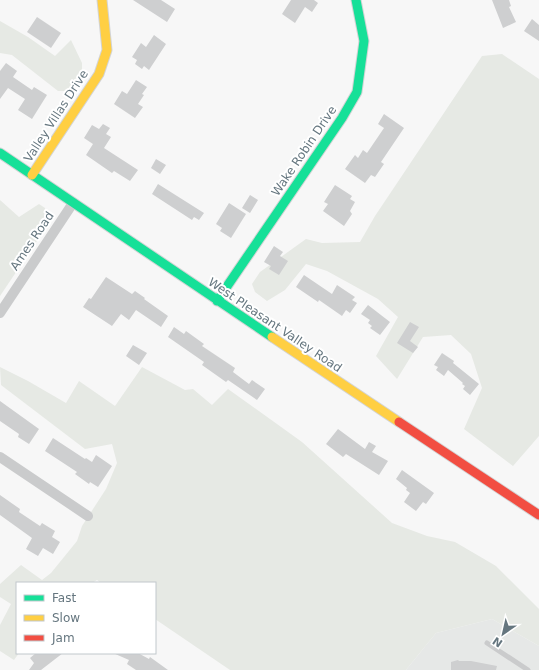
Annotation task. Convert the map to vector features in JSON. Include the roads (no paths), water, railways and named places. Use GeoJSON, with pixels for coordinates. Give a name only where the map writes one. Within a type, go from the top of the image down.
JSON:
{"type":"FeatureCollection","features":[{"type":"Feature","properties":{"kind":"main road","name":"Valley Villas Drive"},"geometry":{"type":"LineString","coordinates":[[32,174],[99,74],[107,50],[102,0]]}},
{"type":"Feature","properties":{"kind":"main road","name":"Wake Robin Drive"},"geometry":{"type":"LineString","coordinates":[[217,301],[342,118],[357,92],[364,41],[356,0]]}},
{"type":"Feature","properties":{"kind":"main road","name":"West Pleasant Valley Road"},"geometry":{"type":"LineString","coordinates":[[0,153],[217,301],[539,515]]}},
{"type":"Feature","properties":{"kind":"street","name":"Ames Road"},"geometry":{"type":"LineString","coordinates":[[0,313],[73,202]]}},
{"type":"Feature","properties":{"kind":"street"},"geometry":{"type":"LineString","coordinates":[[0,457],[88,516]]}},
{"type":"Feature","properties":{"kind":"lane"},"geometry":{"type":"LineString","coordinates":[[487,643],[528,670]]}}]}
